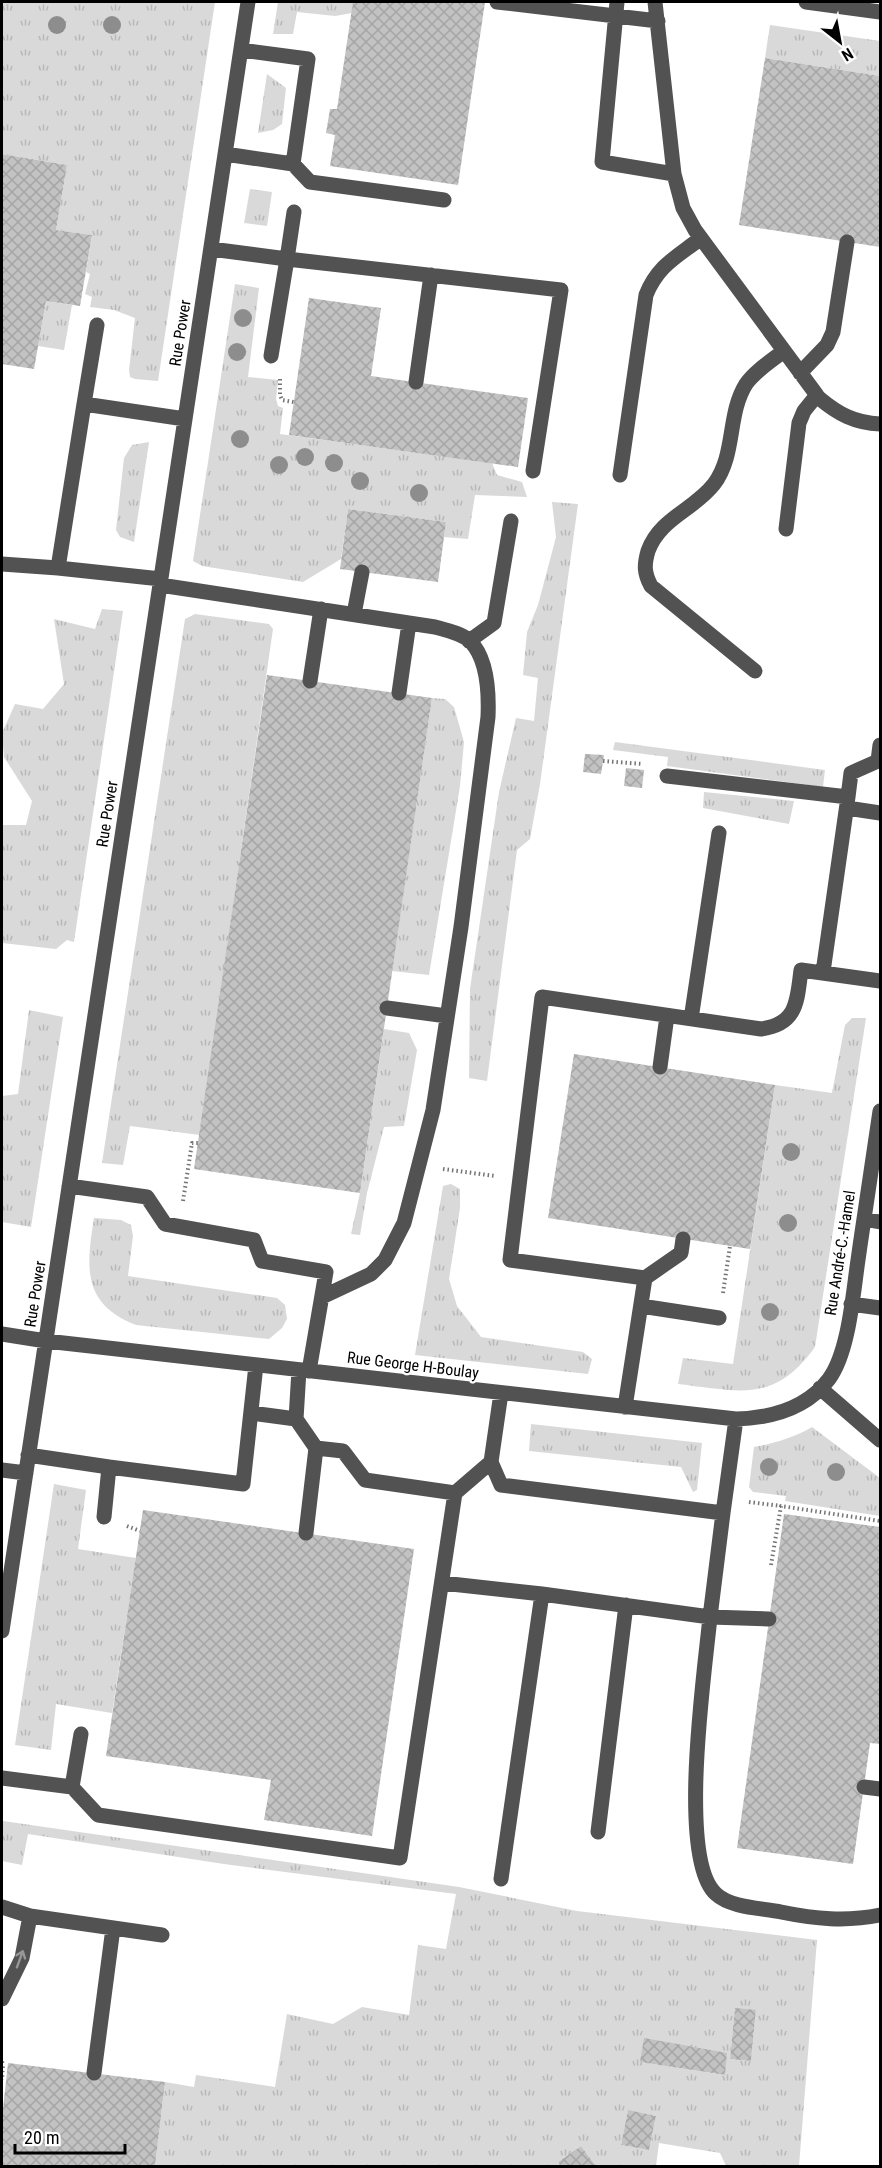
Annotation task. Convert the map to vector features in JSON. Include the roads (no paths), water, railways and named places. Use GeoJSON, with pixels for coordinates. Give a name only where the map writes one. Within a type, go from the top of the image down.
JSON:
{"type":"FeatureCollection","features":[{"type":"Feature","properties":{"kind":"street","name":"Rue Power"},"geometry":{"type":"LineString","coordinates":[[2,1626],[248,2]]}},
{"type":"Feature","properties":{"kind":"street"},"geometry":{"type":"LineString","coordinates":[[497,2],[616,9],[658,21]]}},
{"type":"Feature","properties":{"kind":"street"},"geometry":{"type":"LineString","coordinates":[[655,2],[674,174],[683,208],[701,238],[817,395],[834,411],[845,417],[880,424]]}},
{"type":"Feature","properties":{"kind":"street"},"geometry":{"type":"LineString","coordinates":[[806,2],[880,12]]}},
{"type":"Feature","properties":{"kind":"street"},"geometry":{"type":"LineString","coordinates":[[616,9],[602,162],[674,174]]}},
{"type":"Feature","properties":{"kind":"street"},"geometry":{"type":"LineString","coordinates":[[241,50],[308,59],[293,164]]}},
{"type":"Feature","properties":{"kind":"street"},"geometry":{"type":"LineString","coordinates":[[225,154],[293,164],[310,182],[444,200]]}},
{"type":"Feature","properties":{"kind":"street"},"geometry":{"type":"LineString","coordinates":[[271,356],[294,212]]}},
{"type":"Feature","properties":{"kind":"street"},"geometry":{"type":"LineString","coordinates":[[620,475],[646,295],[660,270],[701,238]]}},
{"type":"Feature","properties":{"kind":"street"},"geometry":{"type":"LineString","coordinates":[[800,373],[827,345],[833,332],[847,242]]}},
{"type":"Feature","properties":{"kind":"street"},"geometry":{"type":"LineString","coordinates":[[211,249],[287,260],[561,290],[533,471]]}},
{"type":"Feature","properties":{"kind":"street"},"geometry":{"type":"LineString","coordinates":[[416,382],[431,275]]}},
{"type":"Feature","properties":{"kind":"street"},"geometry":{"type":"LineString","coordinates":[[58,568],[96,325]]}},
{"type":"Feature","properties":{"kind":"street"},"geometry":{"type":"LineString","coordinates":[[755,671],[651,586],[645,575],[644,565],[656,533],[714,484],[726,461],[736,407],[745,386],[753,376],[784,351]]}},
{"type":"Feature","properties":{"kind":"street"},"geometry":{"type":"LineString","coordinates":[[786,529],[799,423],[804,411],[817,395]]}},
{"type":"Feature","properties":{"kind":"street"},"geometry":{"type":"LineString","coordinates":[[84,404],[185,419]]}},
{"type":"Feature","properties":{"kind":"street"},"geometry":{"type":"LineString","coordinates":[[470,641],[494,622],[511,520]]}},
{"type":"Feature","properties":{"kind":"street"},"geometry":{"type":"LineString","coordinates":[[2,564],[58,568],[160,582],[445,630],[470,641],[480,657],[489,697],[488,717],[433,1110],[404,1223],[385,1260],[371,1274],[322,1297]]}},
{"type":"Feature","properties":{"kind":"street"},"geometry":{"type":"LineString","coordinates":[[354,614],[362,572]]}},
{"type":"Feature","properties":{"kind":"street"},"geometry":{"type":"LineString","coordinates":[[310,681],[321,609]]}},
{"type":"Feature","properties":{"kind":"street"},"geometry":{"type":"LineString","coordinates":[[399,693],[409,623]]}},
{"type":"Feature","properties":{"kind":"street"},"geometry":{"type":"LineString","coordinates":[[823,972],[851,773],[878,761],[880,745]]}},
{"type":"Feature","properties":{"kind":"street"},"geometry":{"type":"LineString","coordinates":[[667,776],[847,802],[880,813]]}},
{"type":"Feature","properties":{"kind":"street"},"geometry":{"type":"LineString","coordinates":[[691,1019],[719,832]]}},
{"type":"Feature","properties":{"kind":"street"},"geometry":{"type":"LineString","coordinates":[[683,1239],[681,1253],[645,1278],[510,1260],[542,997],[761,1029],[772,1028],[784,1022],[795,1007],[801,970],[880,981]]}},
{"type":"Feature","properties":{"kind":"street"},"geometry":{"type":"LineString","coordinates":[[387,1008],[447,1016]]}},
{"type":"Feature","properties":{"kind":"street"},"geometry":{"type":"LineString","coordinates":[[660,1067],[668,1016]]}},
{"type":"Feature","properties":{"kind":"street","name":"Rue André-C.-Hamel"},"geometry":{"type":"LineString","coordinates":[[817,1391],[829,1379],[837,1363],[851,1304],[880,1110]]}},
{"type":"Feature","properties":{"kind":"street"},"geometry":{"type":"LineString","coordinates":[[69,1186],[147,1197],[165,1224],[254,1240],[262,1262],[326,1272],[304,1370],[296,1419],[316,1448],[306,1533]]}},
{"type":"Feature","properties":{"kind":"street"},"geometry":{"type":"LineString","coordinates":[[864,1219],[880,1222]]}},
{"type":"Feature","properties":{"kind":"street"},"geometry":{"type":"LineString","coordinates":[[625,1407],[645,1278]]}},
{"type":"Feature","properties":{"kind":"street"},"geometry":{"type":"LineString","coordinates":[[851,1304],[880,1308]]}},
{"type":"Feature","properties":{"kind":"street"},"geometry":{"type":"LineString","coordinates":[[640,1306],[719,1317]]}},
{"type":"Feature","properties":{"kind":"street","name":"Rue George H-Boulay"},"geometry":{"type":"LineString","coordinates":[[2,1334],[46,1341],[736,1419],[760,1418],[783,1412],[817,1391]]}},
{"type":"Feature","properties":{"kind":"street"},"geometry":{"type":"LineString","coordinates":[[28,1455],[243,1484],[256,1365]]}},
{"type":"Feature","properties":{"kind":"street"},"geometry":{"type":"LineString","coordinates":[[817,1391],[880,1440]]}},
{"type":"Feature","properties":{"kind":"street"},"geometry":{"type":"LineString","coordinates":[[501,1393],[491,1462],[501,1485],[723,1513]]}},
{"type":"Feature","properties":{"kind":"street"},"geometry":{"type":"LineString","coordinates":[[251,1413],[296,1419]]}},
{"type":"Feature","properties":{"kind":"street"},"geometry":{"type":"LineString","coordinates":[[736,1419],[710,1617],[697,1756],[696,1829],[708,1886],[718,1896],[730,1902],[806,1917],[839,1920],[880,1915]]}},
{"type":"Feature","properties":{"kind":"street"},"geometry":{"type":"LineString","coordinates":[[316,1448],[343,1451],[365,1480],[455,1493]]}},
{"type":"Feature","properties":{"kind":"street"},"geometry":{"type":"LineString","coordinates":[[2,1778],[72,1787],[98,1815],[400,1858],[455,1493],[491,1462]]}},
{"type":"Feature","properties":{"kind":"street"},"geometry":{"type":"LineString","coordinates":[[104,1517],[109,1467]]}},
{"type":"Feature","properties":{"kind":"street"},"geometry":{"type":"LineString","coordinates":[[2,1470],[26,1473]]}},
{"type":"Feature","properties":{"kind":"street"},"geometry":{"type":"LineString","coordinates":[[442,1583],[710,1617],[769,1619]]}},
{"type":"Feature","properties":{"kind":"street"},"geometry":{"type":"LineString","coordinates":[[501,1879],[542,1594]]}},
{"type":"Feature","properties":{"kind":"street"},"geometry":{"type":"LineString","coordinates":[[598,1832],[626,1605]]}},
{"type":"Feature","properties":{"kind":"street"},"geometry":{"type":"LineString","coordinates":[[72,1787],[81,1734]]}},
{"type":"Feature","properties":{"kind":"street"},"geometry":{"type":"LineString","coordinates":[[864,1787],[880,1789]]}},
{"type":"Feature","properties":{"kind":"street"},"geometry":{"type":"LineString","coordinates":[[2,1907],[30,1916],[162,1935]]}},
{"type":"Feature","properties":{"kind":"street"},"geometry":{"type":"LineString","coordinates":[[2,1999],[22,1958],[30,1916]]}},
{"type":"Feature","properties":{"kind":"street"},"geometry":{"type":"LineString","coordinates":[[94,2073],[113,1928]]}}]}
